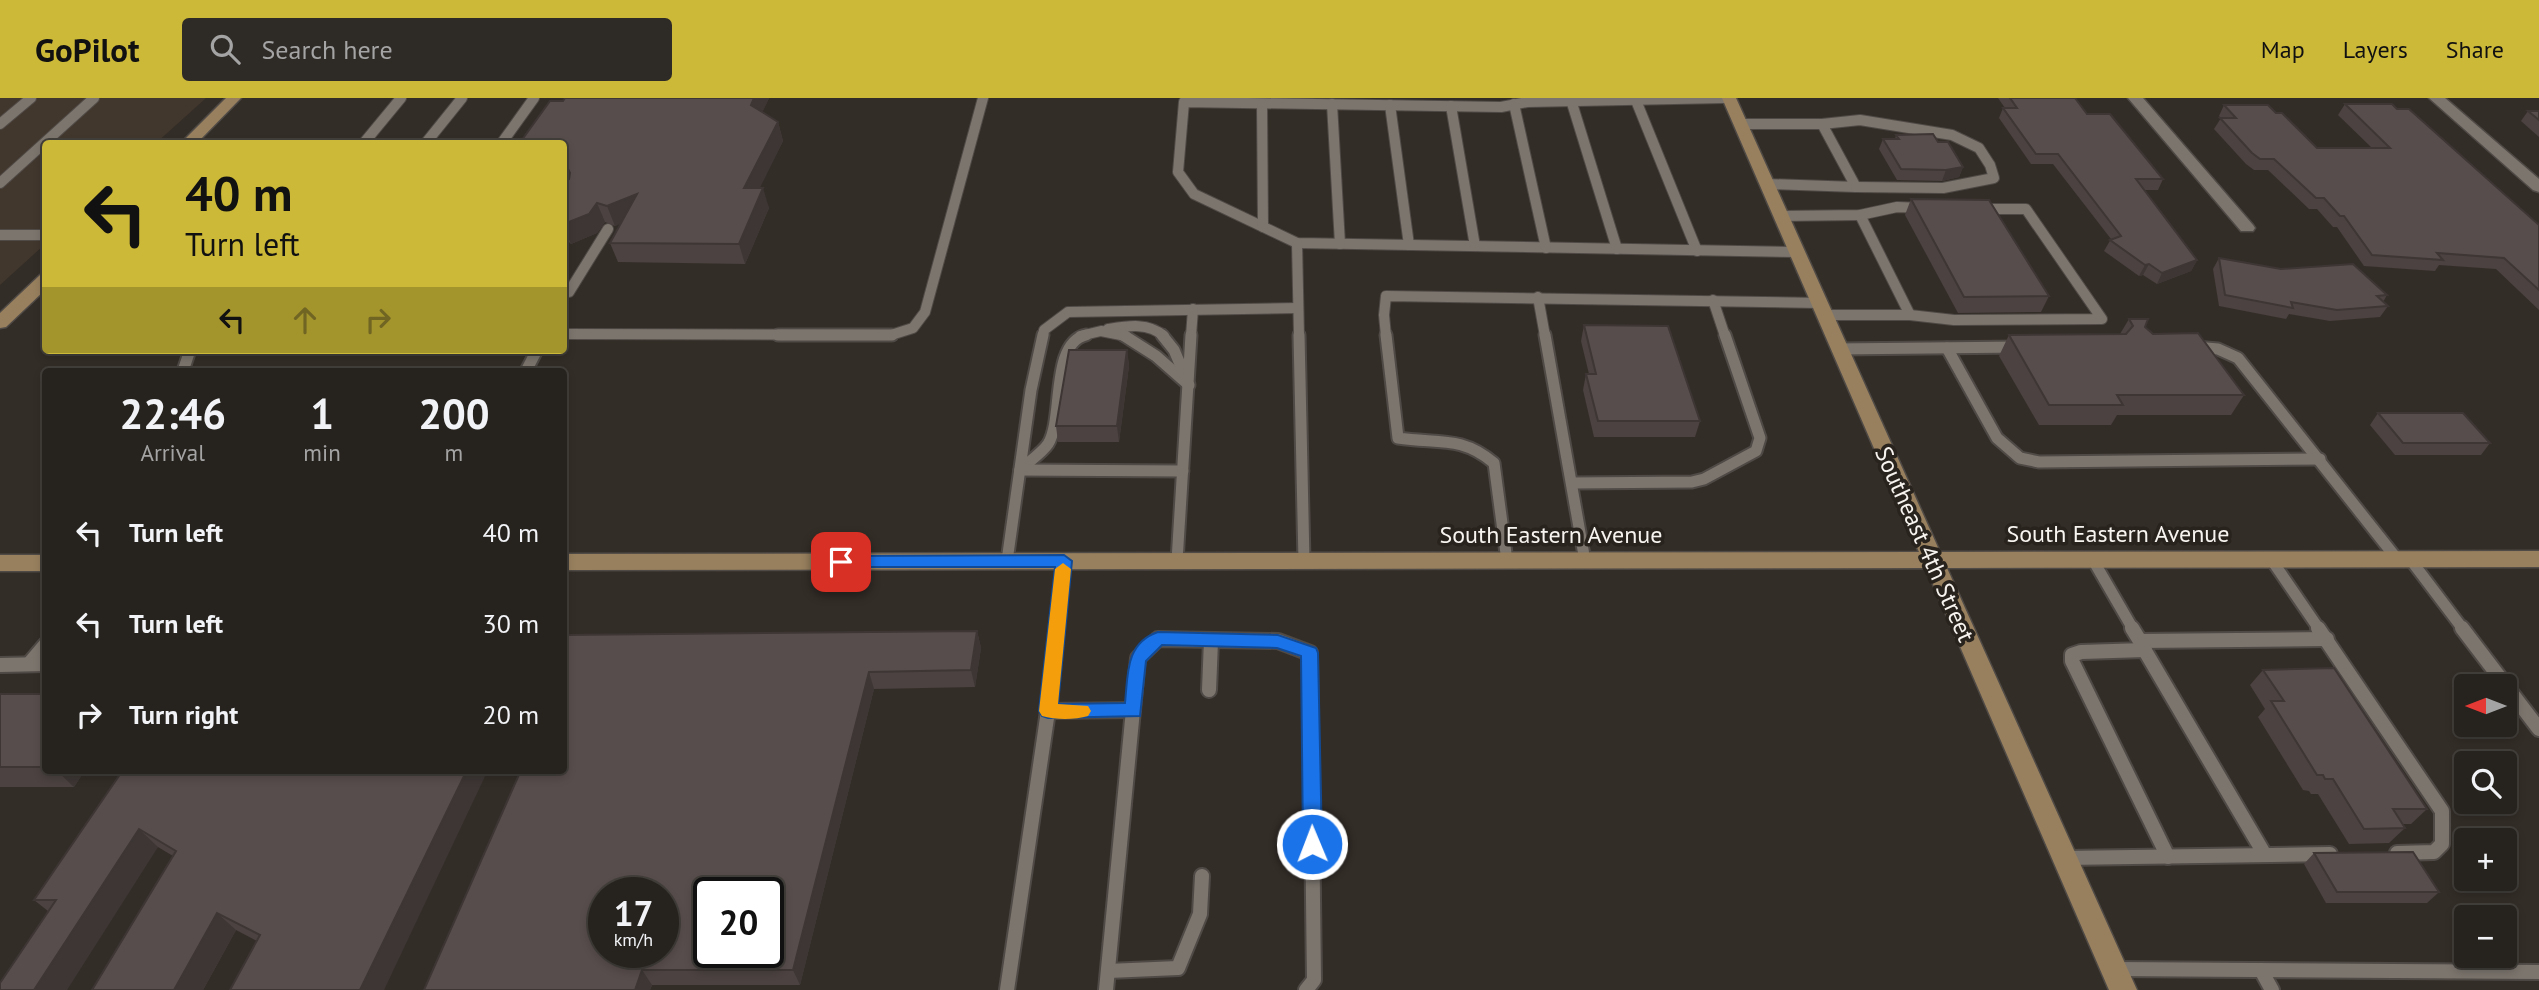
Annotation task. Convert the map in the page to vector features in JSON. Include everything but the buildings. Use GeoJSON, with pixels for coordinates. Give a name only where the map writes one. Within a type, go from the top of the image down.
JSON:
{"type":"FeatureCollection","features":[{"type":"Feature","properties":{"kind":"main road"},"geometry":{"type":"LineString","coordinates":[[191,140],[234,98]]}},
{"type":"Feature","properties":{"kind":"main road","name":"Southeast 4th Street"},"geometry":{"type":"LineString","coordinates":[[1726,98],[1741,124],[2118,979]]}},
{"type":"Feature","properties":{"kind":"main road"},"geometry":{"type":"LineString","coordinates":[[0,323],[42,283]]}},
{"type":"Feature","properties":{"kind":"main road","name":"South Eastern Avenue"},"geometry":{"type":"LineString","coordinates":[[567,562],[2539,559]]}},
{"type":"Feature","properties":{"kind":"main road"},"geometry":{"type":"LineString","coordinates":[[0,563],[42,563]]}},
{"type":"Feature","properties":{"kind":"street"},"geometry":{"type":"LineString","coordinates":[[2135,98],[2247,228]]}},
{"type":"Feature","properties":{"kind":"street"},"geometry":{"type":"LineString","coordinates":[[2436,98],[2539,187]]}},
{"type":"Feature","properties":{"kind":"lane"},"geometry":{"type":"LineString","coordinates":[[0,124],[31,98]]}},
{"type":"Feature","properties":{"kind":"lane"},"geometry":{"type":"LineString","coordinates":[[48,140],[94,98]]}},
{"type":"Feature","properties":{"kind":"lane"},"geometry":{"type":"LineString","coordinates":[[366,140],[401,98]]}},
{"type":"Feature","properties":{"kind":"lane"},"geometry":{"type":"LineString","coordinates":[[428,140],[462,98]]}},
{"type":"Feature","properties":{"kind":"lane"},"geometry":{"type":"LineString","coordinates":[[505,140],[534,98]]}},
{"type":"Feature","properties":{"kind":"lane"},"geometry":{"type":"LineString","coordinates":[[567,334],[891,335],[913,328],[925,312],[983,98]]}},
{"type":"Feature","properties":{"kind":"lane"},"geometry":{"type":"LineString","coordinates":[[1635,98],[1698,251]]}},
{"type":"Feature","properties":{"kind":"lane"},"geometry":{"type":"LineString","coordinates":[[1726,98],[1572,100],[1501,107],[1262,104],[1184,100],[1178,172],[1194,194],[1297,243],[1797,253]]}},
{"type":"Feature","properties":{"kind":"lane"},"geometry":{"type":"LineString","coordinates":[[1572,100],[1617,249]]}},
{"type":"Feature","properties":{"kind":"lane"},"geometry":{"type":"LineString","coordinates":[[1262,104],[1263,227]]}},
{"type":"Feature","properties":{"kind":"lane"},"geometry":{"type":"LineString","coordinates":[[1332,104],[1340,244]]}},
{"type":"Feature","properties":{"kind":"lane"},"geometry":{"type":"LineString","coordinates":[[1514,104],[1546,248]]}},
{"type":"Feature","properties":{"kind":"lane"},"geometry":{"type":"LineString","coordinates":[[1390,105],[1409,245]]}},
{"type":"Feature","properties":{"kind":"lane"},"geometry":{"type":"LineString","coordinates":[[1451,106],[1475,246]]}},
{"type":"Feature","properties":{"kind":"lane"},"geometry":{"type":"LineString","coordinates":[[1741,124],[1822,124],[1850,120],[1886,123],[1964,139],[1977,146],[1994,171],[1994,178],[1978,184],[1932,188],[1767,184]]}},
{"type":"Feature","properties":{"kind":"lane"},"geometry":{"type":"LineString","coordinates":[[1822,124],[1856,187]]}},
{"type":"Feature","properties":{"kind":"lane"},"geometry":{"type":"LineString","coordinates":[[0,183],[42,145]]}},
{"type":"Feature","properties":{"kind":"lane"},"geometry":{"type":"LineString","coordinates":[[1781,216],[1860,215],[1897,208],[1936,208]]}},
{"type":"Feature","properties":{"kind":"lane"},"geometry":{"type":"LineString","coordinates":[[1507,561],[1494,463],[1470,444],[1460,441],[1398,438],[1383,300],[1391,295],[1713,300],[1954,320],[2102,319],[2026,209],[1975,209]]}},
{"type":"Feature","properties":{"kind":"lane"},"geometry":{"type":"LineString","coordinates":[[1860,215],[1910,315]]}},
{"type":"Feature","properties":{"kind":"lane"},"geometry":{"type":"LineString","coordinates":[[567,293],[608,229]]}},
{"type":"Feature","properties":{"kind":"lane"},"geometry":{"type":"LineString","coordinates":[[0,235],[42,235]]}},
{"type":"Feature","properties":{"kind":"lane"},"geometry":{"type":"LineString","coordinates":[[1297,243],[1304,561]]}},
{"type":"Feature","properties":{"kind":"lane"},"geometry":{"type":"LineString","coordinates":[[1538,297],[1585,561]]}},
{"type":"Feature","properties":{"kind":"lane"},"geometry":{"type":"LineString","coordinates":[[1572,482],[1692,482],[1704,479],[1756,451],[1760,438],[1713,300]]}},
{"type":"Feature","properties":{"kind":"lane"},"geometry":{"type":"LineString","coordinates":[[1007,561],[1031,390],[1044,330],[1068,312],[1298,308]]}},
{"type":"Feature","properties":{"kind":"lane"},"geometry":{"type":"LineString","coordinates":[[1177,561],[1193,309]]}},
{"type":"Feature","properties":{"kind":"lane"},"geometry":{"type":"LineString","coordinates":[[1020,470],[1049,443],[1066,350],[1080,336],[1123,326],[1145,326],[1164,334],[1176,348],[1189,384]]}},
{"type":"Feature","properties":{"kind":"lane"},"geometry":{"type":"LineString","coordinates":[[1101,331],[1122,334],[1156,355],[1189,384]]}},
{"type":"Feature","properties":{"kind":"lane"},"geometry":{"type":"LineString","coordinates":[[1838,349],[2031,347]]}},
{"type":"Feature","properties":{"kind":"lane"},"geometry":{"type":"LineString","coordinates":[[2179,347],[2216,347],[2238,358],[2539,729]]}},
{"type":"Feature","properties":{"kind":"lane"},"geometry":{"type":"LineString","coordinates":[[1947,348],[1997,439],[2020,458],[2039,462],[2320,459]]}},
{"type":"Feature","properties":{"kind":"lane"},"geometry":{"type":"LineString","coordinates":[[1020,470],[1183,471]]}},
{"type":"Feature","properties":{"kind":"lane"},"geometry":{"type":"LineString","coordinates":[[2272,559],[2442,811],[2442,844],[2434,852],[2385,853]]}},
{"type":"Feature","properties":{"kind":"lane"},"geometry":{"type":"LineString","coordinates":[[2093,560],[2265,855]]}},
{"type":"Feature","properties":{"kind":"lane"},"geometry":{"type":"LineString","coordinates":[[1007,990],[1048,711],[1064,561]]}},
{"type":"Feature","properties":{"kind":"lane"},"geometry":{"type":"LineString","coordinates":[[1106,990],[1138,658],[1158,639],[1278,641],[1310,653],[1314,980],[1307,990]]}},
{"type":"Feature","properties":{"kind":"lane"},"geometry":{"type":"LineString","coordinates":[[2168,857],[2072,661],[2072,655],[2142,646],[2327,639]]}},
{"type":"Feature","properties":{"kind":"lane"},"geometry":{"type":"LineString","coordinates":[[1209,690],[1212,641]]}},
{"type":"Feature","properties":{"kind":"lane"},"geometry":{"type":"LineString","coordinates":[[29,664],[42,648]]}},
{"type":"Feature","properties":{"kind":"lane"},"geometry":{"type":"LineString","coordinates":[[0,665],[42,664]]}},
{"type":"Feature","properties":{"kind":"lane"},"geometry":{"type":"LineString","coordinates":[[1048,711],[1133,710]]}},
{"type":"Feature","properties":{"kind":"lane"},"geometry":{"type":"LineString","coordinates":[[2064,858],[2348,854]]}},
{"type":"Feature","properties":{"kind":"lane"},"geometry":{"type":"LineString","coordinates":[[1108,971],[1178,968],[1200,914],[1202,876]]}},
{"type":"Feature","properties":{"kind":"lane"},"geometry":{"type":"LineString","coordinates":[[2261,970],[2272,990]]}},
{"type":"Feature","properties":{"kind":"lane"},"geometry":{"type":"LineString","coordinates":[[2118,979],[2261,970],[2539,972]]}},
{"type":"Feature","properties":{"kind":"shaded area"},"geometry":{"type":"Polygon","coordinates":[[[0,98],[206,98],[159,140],[42,140],[42,247],[0,285],[0,98]]]}},
{"type":"Feature","properties":{"kind":"slow traffic"},"geometry":{"type":"LineString","coordinates":[[1063,569],[1048,711],[1082,711]]}},
{"type":"Feature","properties":{"kind":"route"},"geometry":{"type":"LineString","coordinates":[[841,562],[1064,561],[1048,711],[1133,710],[1138,658],[1158,639],[1278,641],[1310,653],[1312,844]]}}]}
